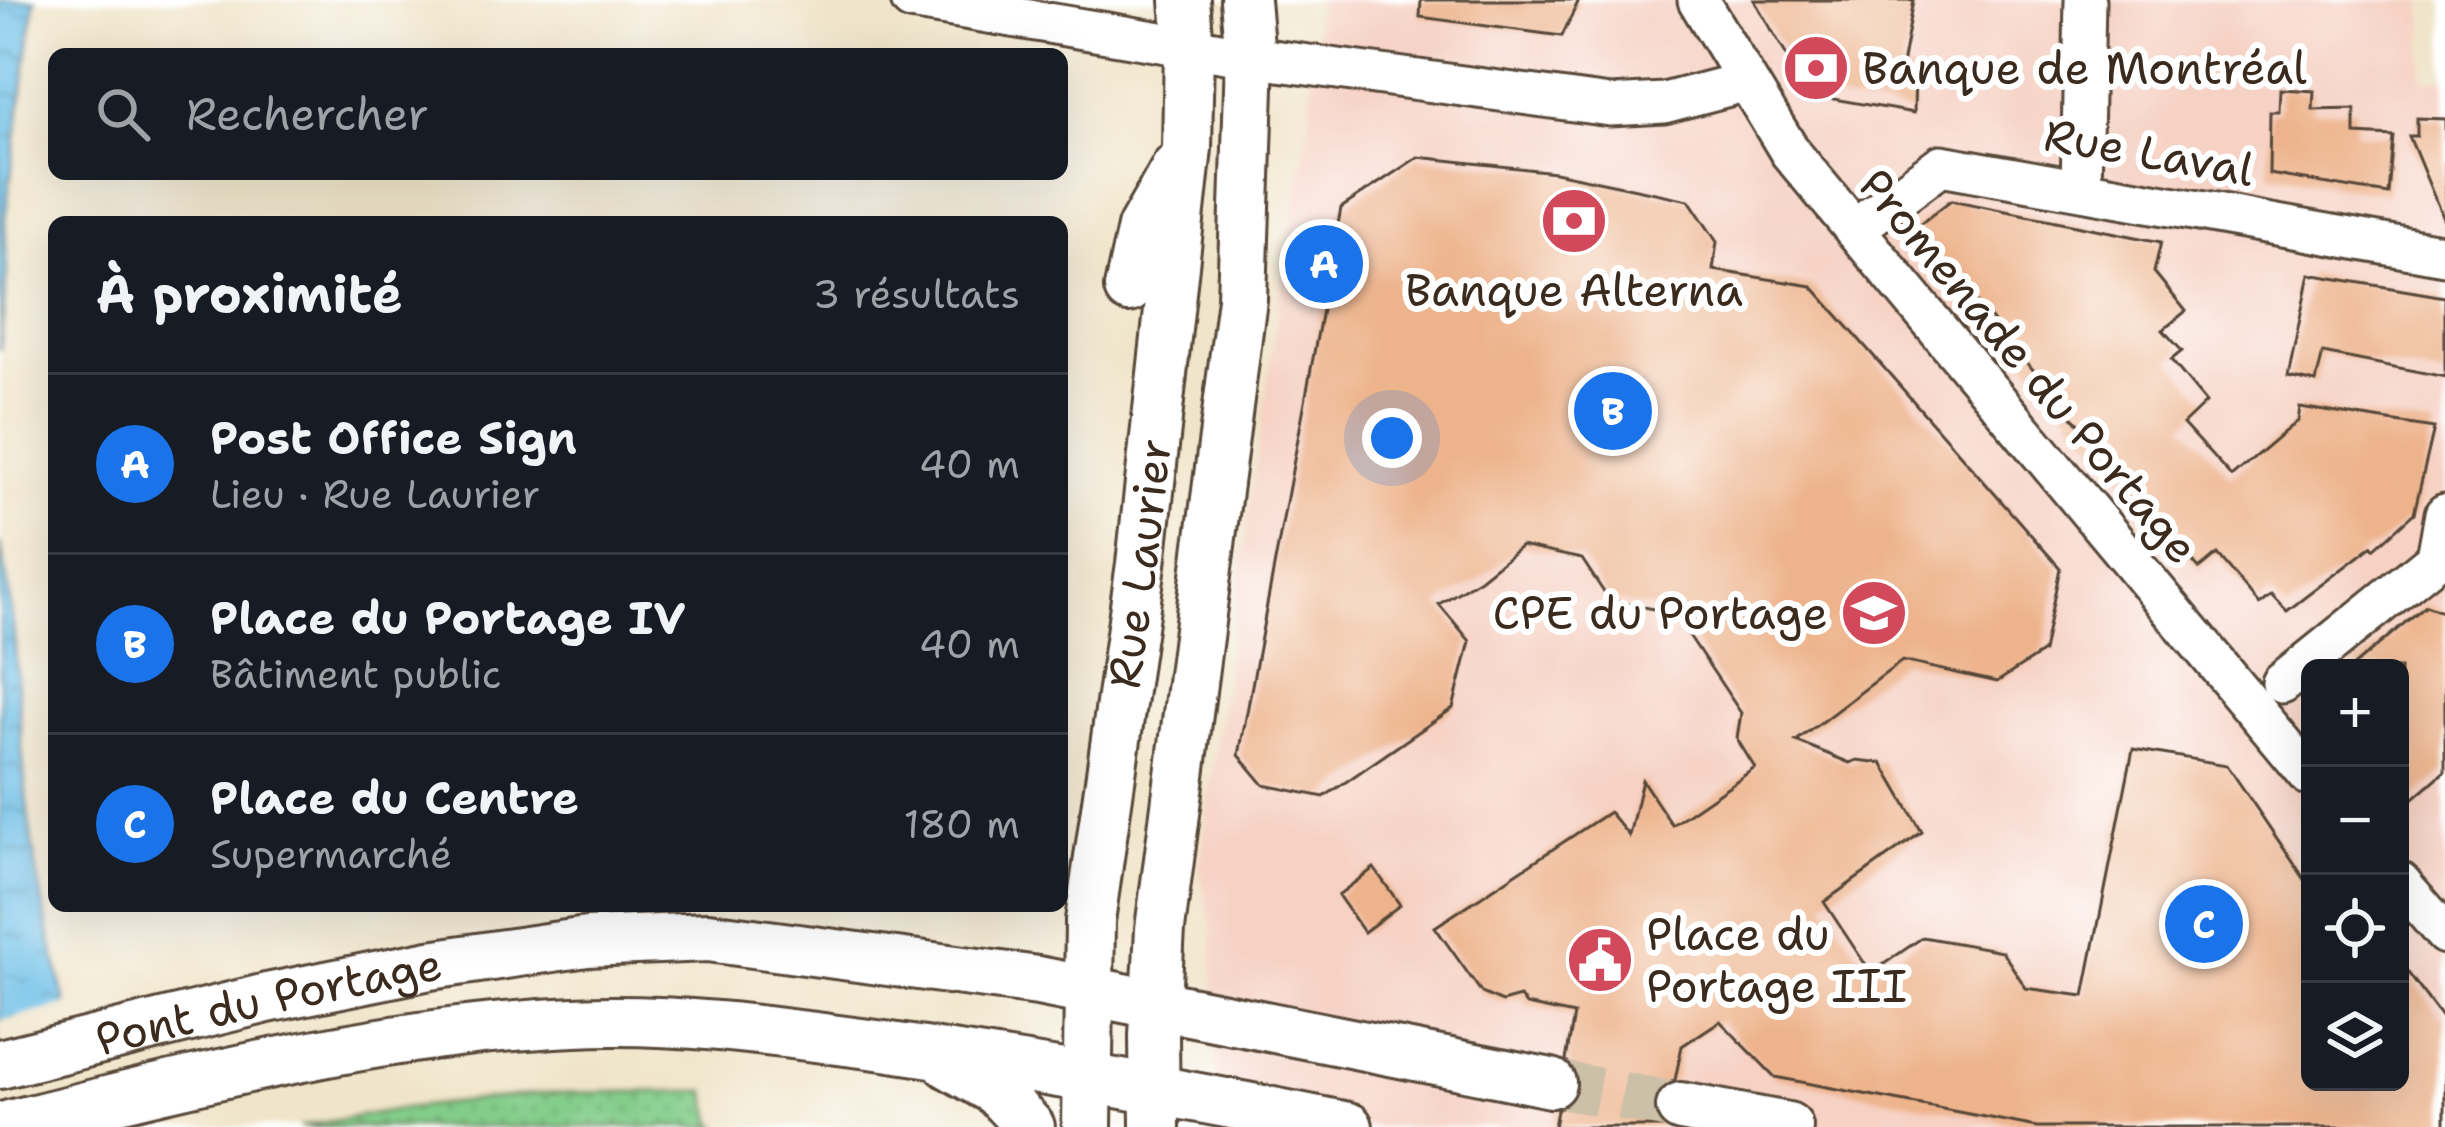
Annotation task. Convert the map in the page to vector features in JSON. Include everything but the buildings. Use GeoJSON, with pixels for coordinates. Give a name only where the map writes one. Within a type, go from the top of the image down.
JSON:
{"type":"FeatureCollection","features":[{"type":"Feature","properties":{"kind":"main road","name":"Rue Laurier"},"geometry":{"type":"LineString","coordinates":[[1154,1107],[1155,1005],[1165,888],[1239,338],[1250,57],[1245,0]]}},
{"type":"Feature","properties":{"kind":"main road","name":"Rue Laurier"},"geometry":{"type":"LineString","coordinates":[[1088,1127],[1090,921],[1141,564],[1187,148],[1187,24]]}},
{"type":"Feature","properties":{"kind":"main road"},"geometry":{"type":"LineString","coordinates":[[1130,288],[1142,228],[1187,148]]}},
{"type":"Feature","properties":{"kind":"main road","name":"Pont du Portage"},"geometry":{"type":"LineString","coordinates":[[0,1064],[430,965],[587,942],[708,938],[1018,977],[1551,1083]]}},
{"type":"Feature","properties":{"kind":"main road","name":"Pont du Portage"},"geometry":{"type":"LineString","coordinates":[[2,1127],[218,1073],[406,1038],[574,1022],[698,1024],[786,1033],[923,1052],[989,1074],[1088,1076],[1154,1107],[1348,1127]]}},
{"type":"Feature","properties":{"kind":"main road"},"geometry":{"type":"LineString","coordinates":[[989,1074],[1030,1127]]}},
{"type":"Feature","properties":{"kind":"main road"},"geometry":{"type":"LineString","coordinates":[[1681,1107],[1788,1127]]}},
{"type":"Feature","properties":{"kind":"street"},"geometry":{"type":"LineString","coordinates":[[911,0],[1187,24],[1250,57],[1610,106],[1664,103],[1744,82]]}},
{"type":"Feature","properties":{"kind":"street","name":"Promenade du Portage"},"geometry":{"type":"LineString","coordinates":[[1698,0],[1790,152],[2302,767]]}},
{"type":"Feature","properties":{"kind":"street"},"geometry":{"type":"LineString","coordinates":[[2080,189],[2085,0]]}},
{"type":"Feature","properties":{"kind":"street","name":"Rue Laval"},"geometry":{"type":"LineString","coordinates":[[1854,229],[1941,165],[2445,255]]}},
{"type":"Feature","properties":{"kind":"street"},"geometry":{"type":"LineString","coordinates":[[2282,683],[2441,558],[2445,514]]}},
{"type":"Feature","properties":{"kind":"street"},"geometry":{"type":"LineString","coordinates":[[2409,892],[2445,934]]}},
{"type":"Feature","properties":{"kind":"shaded area"},"geometry":{"type":"Polygon","coordinates":[[[1318,0],[2424,0],[2424,80],[2445,80],[2445,1127],[1219,1127],[1212,927],[1199,867],[1310,115],[1318,0]]]}},
{"type":"Feature","properties":{"kind":"green space"},"geometry":{"type":"Polygon","coordinates":[[[706,1091],[719,1127],[299,1127],[405,1108],[544,1093],[706,1091]]]}},
{"type":"Feature","properties":{"kind":"water"},"geometry":{"type":"Polygon","coordinates":[[[0,0],[35,0],[5,219],[7,272],[0,350],[0,0]]]}},
{"type":"Feature","properties":{"kind":"water"},"geometry":{"type":"Polygon","coordinates":[[[0,543],[35,858],[97,1127],[0,1127],[0,543]]]}},
{"type":"Feature","properties":{"kind":"pier"},"geometry":{"type":"Polygon","coordinates":[[[74,1003],[103,1127],[0,1127],[0,1021],[74,1003]]]}},
{"type":"Feature","properties":{"kind":"tunnel"},"geometry":{"type":"LineString","coordinates":[[1551,1083],[1681,1107]]}},
{"type":"Feature","properties":{"kind":"place","name":"Banque de Montréal"},"geometry":{"type":"Point","coordinates":[1816,68]}},
{"type":"Feature","properties":{"kind":"place","name":"Banque Alterna"},"geometry":{"type":"Point","coordinates":[1574,221]}},
{"type":"Feature","properties":{"kind":"place","name":"Post Office Sign"},"geometry":{"type":"Point","coordinates":[1324,264]}},
{"type":"Feature","properties":{"kind":"place","name":"Place du Portage IV"},"geometry":{"type":"Point","coordinates":[1613,411]}},
{"type":"Feature","properties":{"kind":"place","name":"CPE du Portage"},"geometry":{"type":"Point","coordinates":[1874,613]}},
{"type":"Feature","properties":{"kind":"place","name":"Place du Centre"},"geometry":{"type":"Point","coordinates":[2204,924]}},
{"type":"Feature","properties":{"kind":"place","name":"Place du Portage III"},"geometry":{"type":"Point","coordinates":[1600,960]}}]}
